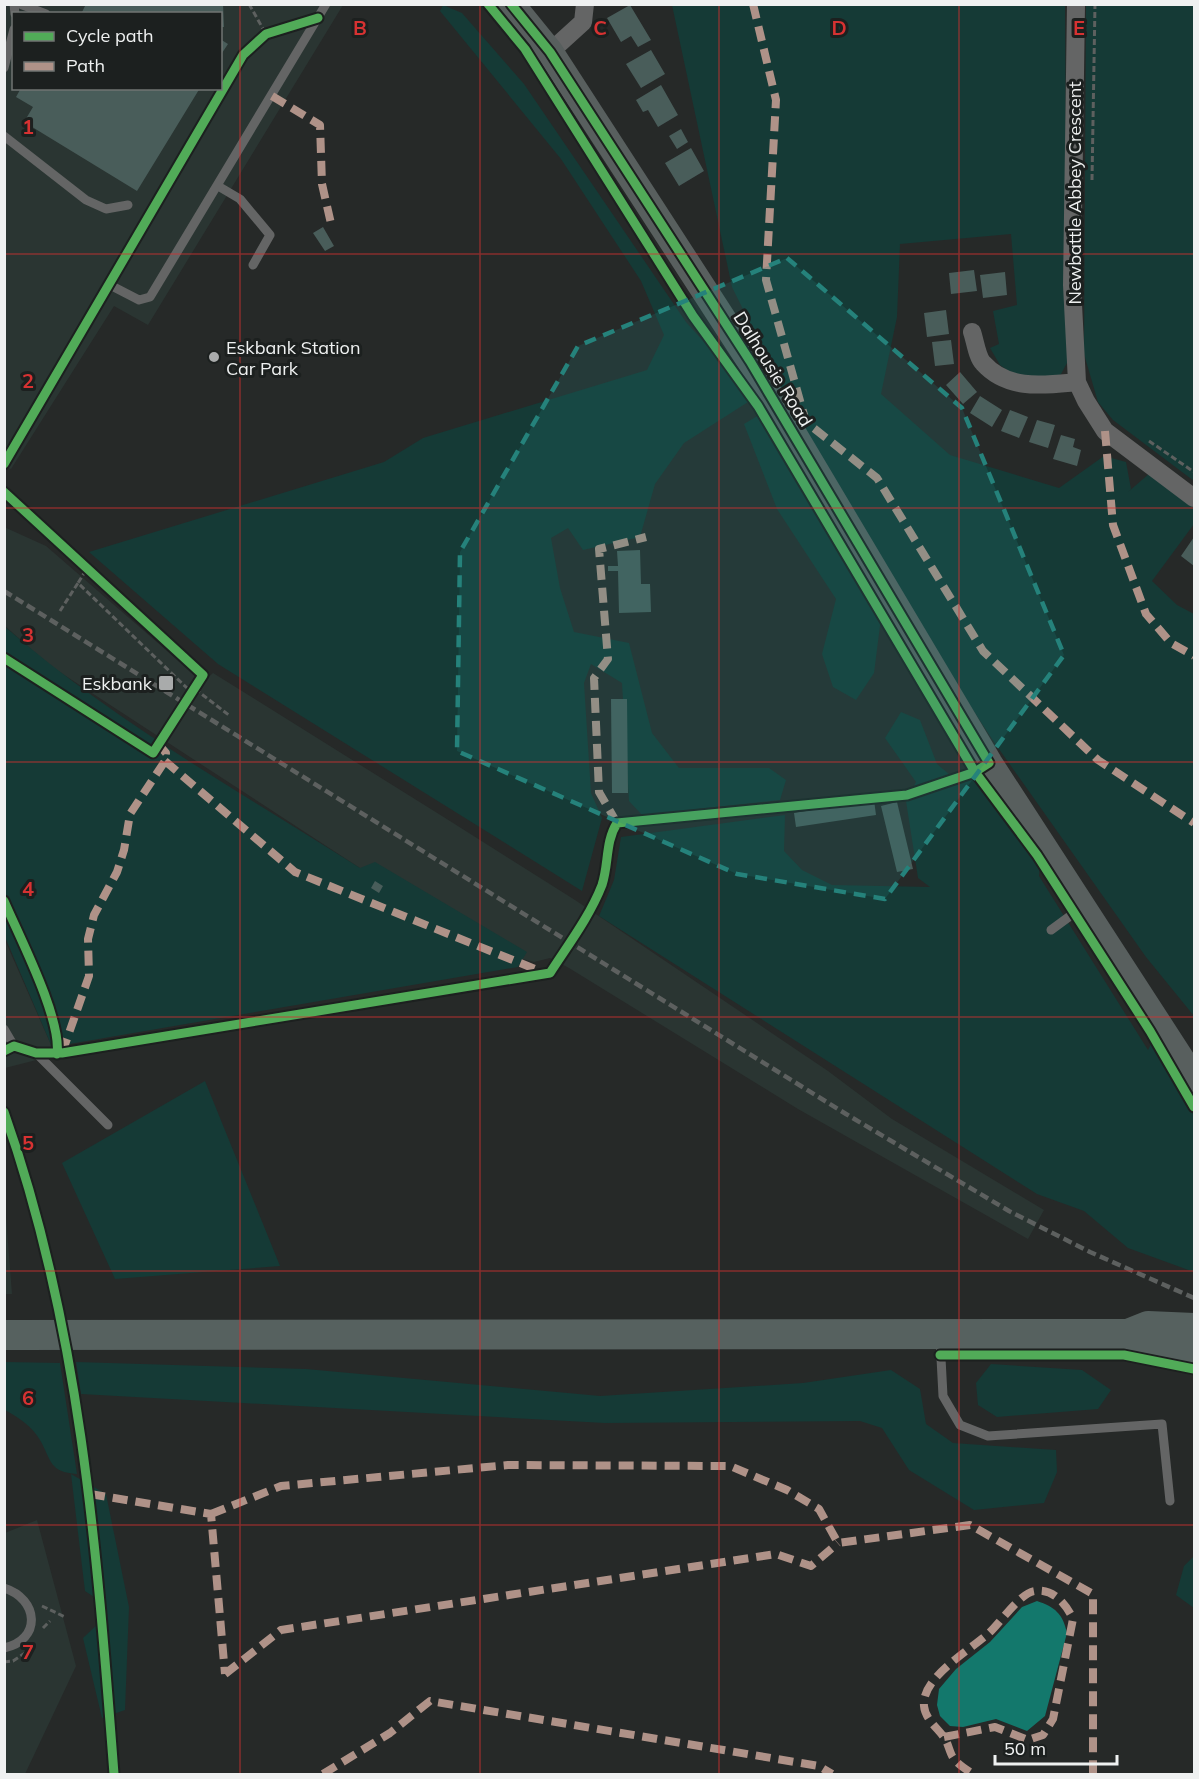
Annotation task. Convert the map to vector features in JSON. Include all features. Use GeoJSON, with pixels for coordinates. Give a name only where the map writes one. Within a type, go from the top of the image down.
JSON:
{"type":"FeatureCollection","features":[{"type":"Feature","properties":{"kind":"main road","name":"Dalhousie Road"},"geometry":{"type":"LineString","coordinates":[[511,4],[550,52],[750,361],[988,764],[1194,1079]]}},
{"type":"Feature","properties":{"kind":"main road"},"geometry":{"type":"LineString","coordinates":[[4,1335],[1128,1334],[1148,1326],[1194,1328]]}},
{"type":"Feature","properties":{"kind":"main road"},"geometry":{"type":"LineString","coordinates":[[1128,1334],[1152,1345],[1194,1354]]}},
{"type":"Feature","properties":{"kind":"street"},"geometry":{"type":"LineString","coordinates":[[550,52],[583,22],[585,4]]}},
{"type":"Feature","properties":{"kind":"street","name":"Newbattle Abbey Crescent"},"geometry":{"type":"LineString","coordinates":[[1076,4],[1072,285],[1077,382],[1105,431],[1194,498]]}},
{"type":"Feature","properties":{"kind":"street"},"geometry":{"type":"LineString","coordinates":[[972,332],[982,363],[1011,382],[1034,386],[1077,382]]}},
{"type":"Feature","properties":{"kind":"lane"},"geometry":{"type":"LineString","coordinates":[[20,4],[40,12]]}},
{"type":"Feature","properties":{"kind":"lane"},"geometry":{"type":"LineString","coordinates":[[108,284],[139,300],[150,297],[327,4]]}},
{"type":"Feature","properties":{"kind":"lane"},"geometry":{"type":"LineString","coordinates":[[4,68],[12,37]]}},
{"type":"Feature","properties":{"kind":"lane"},"geometry":{"type":"LineString","coordinates":[[4,136],[86,200],[106,209],[128,205]]}},
{"type":"Feature","properties":{"kind":"lane"},"geometry":{"type":"LineString","coordinates":[[218,186],[240,199],[270,235],[253,265]]}},
{"type":"Feature","properties":{"kind":"lane"},"geometry":{"type":"LineString","coordinates":[[1051,930],[1083,907]]}},
{"type":"Feature","properties":{"kind":"lane"},"geometry":{"type":"LineString","coordinates":[[4,1029],[14,1046],[36,1053],[57,1054]]}},
{"type":"Feature","properties":{"kind":"lane"},"geometry":{"type":"LineString","coordinates":[[4,1051],[14,1046]]}},
{"type":"Feature","properties":{"kind":"lane"},"geometry":{"type":"LineString","coordinates":[[36,1053],[108,1125]]}},
{"type":"Feature","properties":{"kind":"lane"},"geometry":{"type":"LineString","coordinates":[[939,1334],[943,1396],[960,1425],[988,1436],[1162,1424],[1170,1501]]}},
{"type":"Feature","properties":{"kind":"lane"},"geometry":{"type":"LineString","coordinates":[[4,1588],[17,1592],[25,1599],[31,1612],[32,1623],[26,1636],[18,1643],[4,1648]]}},
{"type":"Feature","properties":{"kind":"path"},"geometry":{"type":"LineString","coordinates":[[249,4],[266,33]]}},
{"type":"Feature","properties":{"kind":"path"},"geometry":{"type":"LineString","coordinates":[[1092,183],[1095,4]]}},
{"type":"Feature","properties":{"kind":"path"},"geometry":{"type":"LineString","coordinates":[[258,41],[266,33],[277,30]]}},
{"type":"Feature","properties":{"kind":"path"},"geometry":{"type":"LineString","coordinates":[[1142,436],[1194,472]]}},
{"type":"Feature","properties":{"kind":"path"},"geometry":{"type":"LineString","coordinates":[[60,611],[78,584],[83,567],[94,578]]}},
{"type":"Feature","properties":{"kind":"path"},"geometry":{"type":"LineString","coordinates":[[78,584],[191,688],[230,716]]}},
{"type":"Feature","properties":{"kind":"path"},"geometry":{"type":"LineString","coordinates":[[189,698],[191,688],[201,677]]}},
{"type":"Feature","properties":{"kind":"path"},"geometry":{"type":"LineString","coordinates":[[25,1599],[69,1616]]}},
{"type":"Feature","properties":{"kind":"path"},"geometry":{"type":"LineString","coordinates":[[32,1623],[69,1616]]}},
{"type":"Feature","properties":{"kind":"highlighted area"},"geometry":{"type":"Polygon","coordinates":[[[787,258],[962,408],[1064,655],[885,899],[737,874],[457,751],[460,552],[578,346],[787,258]]]}},
{"type":"Feature","properties":{"kind":"shaded area"},"geometry":{"type":"Polygon","coordinates":[[[4,5],[343,5],[148,325],[114,306],[11,469],[4,466],[4,5]]]}},
{"type":"Feature","properties":{"kind":"shaded area"},"geometry":{"type":"Polygon","coordinates":[[[443,5],[462,13],[524,84],[686,322],[730,371],[748,402],[684,443],[655,484],[640,537],[583,550],[568,528],[551,538],[560,588],[574,632],[629,643],[652,733],[679,768],[769,768],[786,780],[780,800],[642,815],[629,801],[622,683],[591,664],[584,683],[591,793],[602,818],[582,891],[218,664],[89,552],[384,462],[423,438],[647,370],[664,335],[641,281],[561,159],[440,11],[443,5]]]}},
{"type":"Feature","properties":{"kind":"shaded area"},"geometry":{"type":"Polygon","coordinates":[[[672,5],[1065,5],[1067,363],[1061,374],[1049,380],[1017,377],[1000,365],[990,348],[999,344],[993,311],[1017,305],[1011,234],[900,244],[897,317],[881,394],[950,455],[1059,488],[1104,456],[1126,462],[1131,489],[1128,492],[1150,473],[1194,506],[1194,524],[1152,581],[1177,605],[1194,614],[1194,1016],[1146,957],[994,742],[844,514],[732,287],[672,5]]]}},
{"type":"Feature","properties":{"kind":"shaded area"},"geometry":{"type":"Polygon","coordinates":[[[1086,5],[1194,5],[1194,481],[1113,420],[1098,402],[1084,354],[1086,5]]]}},
{"type":"Feature","properties":{"kind":"shaded area"},"geometry":{"type":"Polygon","coordinates":[[[759,415],[881,618],[874,673],[856,700],[833,687],[822,654],[836,599],[777,509],[744,424],[759,415]]]}},
{"type":"Feature","properties":{"kind":"shaded area"},"geometry":{"type":"Polygon","coordinates":[[[4,527],[46,546],[203,682],[213,673],[442,816],[575,900],[828,1071],[892,1119],[1044,1210],[1028,1239],[798,1109],[569,968],[550,958],[534,962],[519,958],[360,868],[49,665],[5,626],[4,527]]]}},
{"type":"Feature","properties":{"kind":"shaded area"},"geometry":{"type":"Polygon","coordinates":[[[4,626],[88,693],[223,783],[360,868],[375,862],[527,952],[518,967],[52,1047],[5,937],[4,626]]]}},
{"type":"Feature","properties":{"kind":"shaded area"},"geometry":{"type":"Polygon","coordinates":[[[901,712],[920,720],[937,764],[956,780],[975,779],[1040,863],[1039,876],[1148,1050],[1152,1042],[1194,1110],[1194,1272],[1128,1248],[1084,1211],[1037,1194],[599,916],[614,880],[621,837],[785,815],[784,851],[802,870],[832,885],[930,887],[918,878],[906,801],[916,782],[885,738],[901,712]]]}},
{"type":"Feature","properties":{"kind":"shaded area"},"geometry":{"type":"Polygon","coordinates":[[[4,938],[52,1047],[48,1057],[5,1068],[4,938]]]}},
{"type":"Feature","properties":{"kind":"shaded area"},"geometry":{"type":"Polygon","coordinates":[[[205,1081],[280,1266],[115,1279],[62,1163],[205,1081]]]}},
{"type":"Feature","properties":{"kind":"shaded area"},"geometry":{"type":"Polygon","coordinates":[[[4,1191],[12,1294],[4,1294],[4,1191]]]}},
{"type":"Feature","properties":{"kind":"shaded area"},"geometry":{"type":"Polygon","coordinates":[[[5,1362],[60,1363],[77,1474],[56,1468],[33,1430],[5,1410],[5,1362]]]}},
{"type":"Feature","properties":{"kind":"shaded area"},"geometry":{"type":"Polygon","coordinates":[[[76,1362],[306,1369],[600,1396],[803,1383],[891,1370],[920,1389],[926,1424],[953,1443],[1056,1450],[1057,1472],[1044,1503],[974,1510],[909,1470],[882,1428],[860,1421],[605,1423],[81,1394],[76,1362]]]}},
{"type":"Feature","properties":{"kind":"shaded area"},"geometry":{"type":"Polygon","coordinates":[[[991,1364],[1082,1370],[1111,1390],[1098,1409],[997,1417],[978,1405],[976,1383],[991,1364]]]}},
{"type":"Feature","properties":{"kind":"shaded area"},"geometry":{"type":"Polygon","coordinates":[[[71,1474],[106,1494],[129,1607],[125,1710],[102,1718],[83,1638],[101,1621],[97,1599],[85,1591],[71,1474]]]}},
{"type":"Feature","properties":{"kind":"shaded area"},"geometry":{"type":"Polygon","coordinates":[[[37,1520],[76,1666],[25,1774],[5,1774],[5,1533],[37,1520]]]}},
{"type":"Feature","properties":{"kind":"shaded area"},"geometry":{"type":"Polygon","coordinates":[[[1194,1556],[1194,1608],[1176,1595],[1184,1566],[1194,1556]]]}},
{"type":"Feature","properties":{"kind":"shaded area"},"geometry":{"type":"Polygon","coordinates":[[[1037,1601],[1057,1612],[1067,1633],[1045,1716],[1027,1731],[996,1719],[963,1727],[950,1726],[940,1716],[937,1705],[939,1689],[956,1669],[990,1642],[1022,1607],[1037,1601]]]}},
{"type":"Feature","properties":{"kind":"building"},"geometry":{"type":"Polygon","coordinates":[[[86,4],[223,4],[224,27],[222,27],[222,12],[82,12],[86,4]]]}},
{"type":"Feature","properties":{"kind":"building"},"geometry":{"type":"Polygon","coordinates":[[[630,5],[651,40],[638,47],[631,36],[621,42],[607,18],[630,5]]]}},
{"type":"Feature","properties":{"kind":"building"},"geometry":{"type":"Polygon","coordinates":[[[222,40],[228,44],[222,53],[222,40]]]}},
{"type":"Feature","properties":{"kind":"building"},"geometry":{"type":"Polygon","coordinates":[[[651,50],[665,74],[641,88],[626,64],[651,50]]]}},
{"type":"Feature","properties":{"kind":"building"},"geometry":{"type":"Polygon","coordinates":[[[661,85],[678,115],[658,127],[648,110],[643,112],[636,100],[661,85]]]}},
{"type":"Feature","properties":{"kind":"building"},"geometry":{"type":"Polygon","coordinates":[[[20,90],[199,90],[137,191],[24,122],[33,107],[16,97],[20,90]]]}},
{"type":"Feature","properties":{"kind":"building"},"geometry":{"type":"Polygon","coordinates":[[[681,129],[688,142],[677,149],[669,136],[681,129]]]}},
{"type":"Feature","properties":{"kind":"building"},"geometry":{"type":"Polygon","coordinates":[[[691,148],[704,171],[679,186],[665,163],[691,148]]]}},
{"type":"Feature","properties":{"kind":"building"},"geometry":{"type":"Polygon","coordinates":[[[323,227],[334,246],[325,251],[313,233],[323,227]]]}},
{"type":"Feature","properties":{"kind":"building"},"geometry":{"type":"Polygon","coordinates":[[[974,270],[977,291],[951,294],[949,273],[974,270]]]}},
{"type":"Feature","properties":{"kind":"building"},"geometry":{"type":"Polygon","coordinates":[[[1005,272],[1007,295],[983,298],[980,275],[1005,272]]]}},
{"type":"Feature","properties":{"kind":"building"},"geometry":{"type":"Polygon","coordinates":[[[946,310],[949,334],[927,337],[924,313],[946,310]]]}},
{"type":"Feature","properties":{"kind":"building"},"geometry":{"type":"Polygon","coordinates":[[[951,340],[954,364],[935,366],[932,342],[951,340]]]}},
{"type":"Feature","properties":{"kind":"building"},"geometry":{"type":"Polygon","coordinates":[[[960,372],[977,392],[963,404],[946,385],[960,372]]]}},
{"type":"Feature","properties":{"kind":"building"},"geometry":{"type":"Polygon","coordinates":[[[980,396],[1002,410],[992,427],[970,413],[980,396]]]}},
{"type":"Feature","properties":{"kind":"building"},"geometry":{"type":"Polygon","coordinates":[[[1010,410],[1028,417],[1019,438],[1001,431],[1010,410]]]}},
{"type":"Feature","properties":{"kind":"building"},"geometry":{"type":"Polygon","coordinates":[[[1037,420],[1055,425],[1048,448],[1029,442],[1037,420]]]}},
{"type":"Feature","properties":{"kind":"building"},"geometry":{"type":"Polygon","coordinates":[[[1061,435],[1075,439],[1073,447],[1081,450],[1077,466],[1053,459],[1061,435]]]}},
{"type":"Feature","properties":{"kind":"building"},"geometry":{"type":"Polygon","coordinates":[[[1194,537],[1194,566],[1181,556],[1194,537]]]}},
{"type":"Feature","properties":{"kind":"building"},"geometry":{"type":"Polygon","coordinates":[[[640,550],[641,584],[650,584],[651,612],[619,613],[618,571],[608,571],[608,566],[618,566],[617,551],[640,550]]]}},
{"type":"Feature","properties":{"kind":"building"},"geometry":{"type":"Polygon","coordinates":[[[611,699],[627,699],[628,793],[612,793],[611,699]]]}},
{"type":"Feature","properties":{"kind":"building"},"geometry":{"type":"Polygon","coordinates":[[[874,800],[876,815],[796,827],[794,813],[874,800]]]}},
{"type":"Feature","properties":{"kind":"building"},"geometry":{"type":"Polygon","coordinates":[[[897,802],[913,869],[897,872],[881,806],[897,802]]]}},
{"type":"Feature","properties":{"kind":"building"},"geometry":{"type":"Polygon","coordinates":[[[375,881],[383,886],[379,893],[371,888],[375,881]]]}},
{"type":"Feature","properties":{"kind":"railway"},"geometry":{"type":"LineString","coordinates":[[4,591],[846,1114],[1009,1211],[1090,1252],[1194,1298]]}},
{"type":"Feature","properties":{"kind":"marked path"},"geometry":{"type":"LineString","coordinates":[[753,4],[776,100],[766,280],[806,422],[877,478],[983,651],[1098,760],[1194,823]]}},
{"type":"Feature","properties":{"kind":"marked path"},"geometry":{"type":"LineString","coordinates":[[272,96],[320,125],[322,184],[332,228]]}},
{"type":"Feature","properties":{"kind":"marked path"},"geometry":{"type":"LineString","coordinates":[[1105,431],[1113,525],[1146,614],[1171,643],[1194,656]]}},
{"type":"Feature","properties":{"kind":"marked path"},"geometry":{"type":"LineString","coordinates":[[617,823],[599,792],[594,678],[608,659],[599,549],[646,537]]}},
{"type":"Feature","properties":{"kind":"marked path"},"geometry":{"type":"LineString","coordinates":[[62,1053],[89,976],[88,939],[94,915],[117,872],[124,850],[130,814],[165,761],[166,753],[159,745]]}},
{"type":"Feature","properties":{"kind":"marked path"},"geometry":{"type":"LineString","coordinates":[[165,761],[295,872],[535,969],[540,975]]}},
{"type":"Feature","properties":{"kind":"marked path"},"geometry":{"type":"LineString","coordinates":[[211,1514],[281,1486],[508,1465],[730,1466],[787,1490],[819,1509],[838,1543],[970,1525],[1093,1594],[1093,1774]]}},
{"type":"Feature","properties":{"kind":"marked path"},"geometry":{"type":"LineString","coordinates":[[90,1494],[211,1514],[225,1674]]}},
{"type":"Feature","properties":{"kind":"marked path"},"geometry":{"type":"LineString","coordinates":[[225,1674],[281,1630],[776,1554],[811,1566],[838,1543]]}},
{"type":"Feature","properties":{"kind":"marked path"},"geometry":{"type":"LineString","coordinates":[[944,1737],[995,1727],[1028,1740],[1043,1735],[1053,1719],[1073,1619],[1058,1598],[1042,1591],[1035,1591],[1023,1597],[989,1633],[948,1665],[930,1685],[925,1696],[925,1710],[945,1739],[953,1758],[973,1774]]}},
{"type":"Feature","properties":{"kind":"marked path"},"geometry":{"type":"LineString","coordinates":[[323,1774],[390,1733],[430,1701],[819,1766],[832,1774]]}},
{"type":"Feature","properties":{"kind":"cycle path"},"geometry":{"type":"LineString","coordinates":[[488,4],[525,49],[693,316],[758,406],[975,772],[1037,855],[1150,1031],[1194,1107]]}},
{"type":"Feature","properties":{"kind":"cycle path"},"geometry":{"type":"LineString","coordinates":[[4,1051],[14,1046],[36,1053],[62,1053],[550,973],[597,897],[604,877],[613,830],[617,823],[907,795],[975,772],[989,763],[750,361],[550,52],[511,4]]}},
{"type":"Feature","properties":{"kind":"cycle path"},"geometry":{"type":"LineString","coordinates":[[4,464],[243,55],[266,34],[318,18]]}},
{"type":"Feature","properties":{"kind":"cycle path"},"geometry":{"type":"LineString","coordinates":[[4,492],[203,675],[153,753],[4,658]]}},
{"type":"Feature","properties":{"kind":"cycle path"},"geometry":{"type":"LineString","coordinates":[[4,901],[46,999],[57,1039],[57,1054]]}},
{"type":"Feature","properties":{"kind":"cycle path"},"geometry":{"type":"LineString","coordinates":[[4,1112],[30,1192],[51,1274],[68,1356],[92,1523],[114,1774]]}},
{"type":"Feature","properties":{"kind":"cycle path"},"geometry":{"type":"LineString","coordinates":[[940,1355],[1124,1355],[1194,1369]]}},
{"type":"Feature","properties":{"kind":"place","name":"Eskbank Station Car Park"},"geometry":{"type":"Point","coordinates":[214,357]}},
{"type":"Feature","properties":{"kind":"place","name":"Eskbank"},"geometry":{"type":"Point","coordinates":[166,683]}}]}
